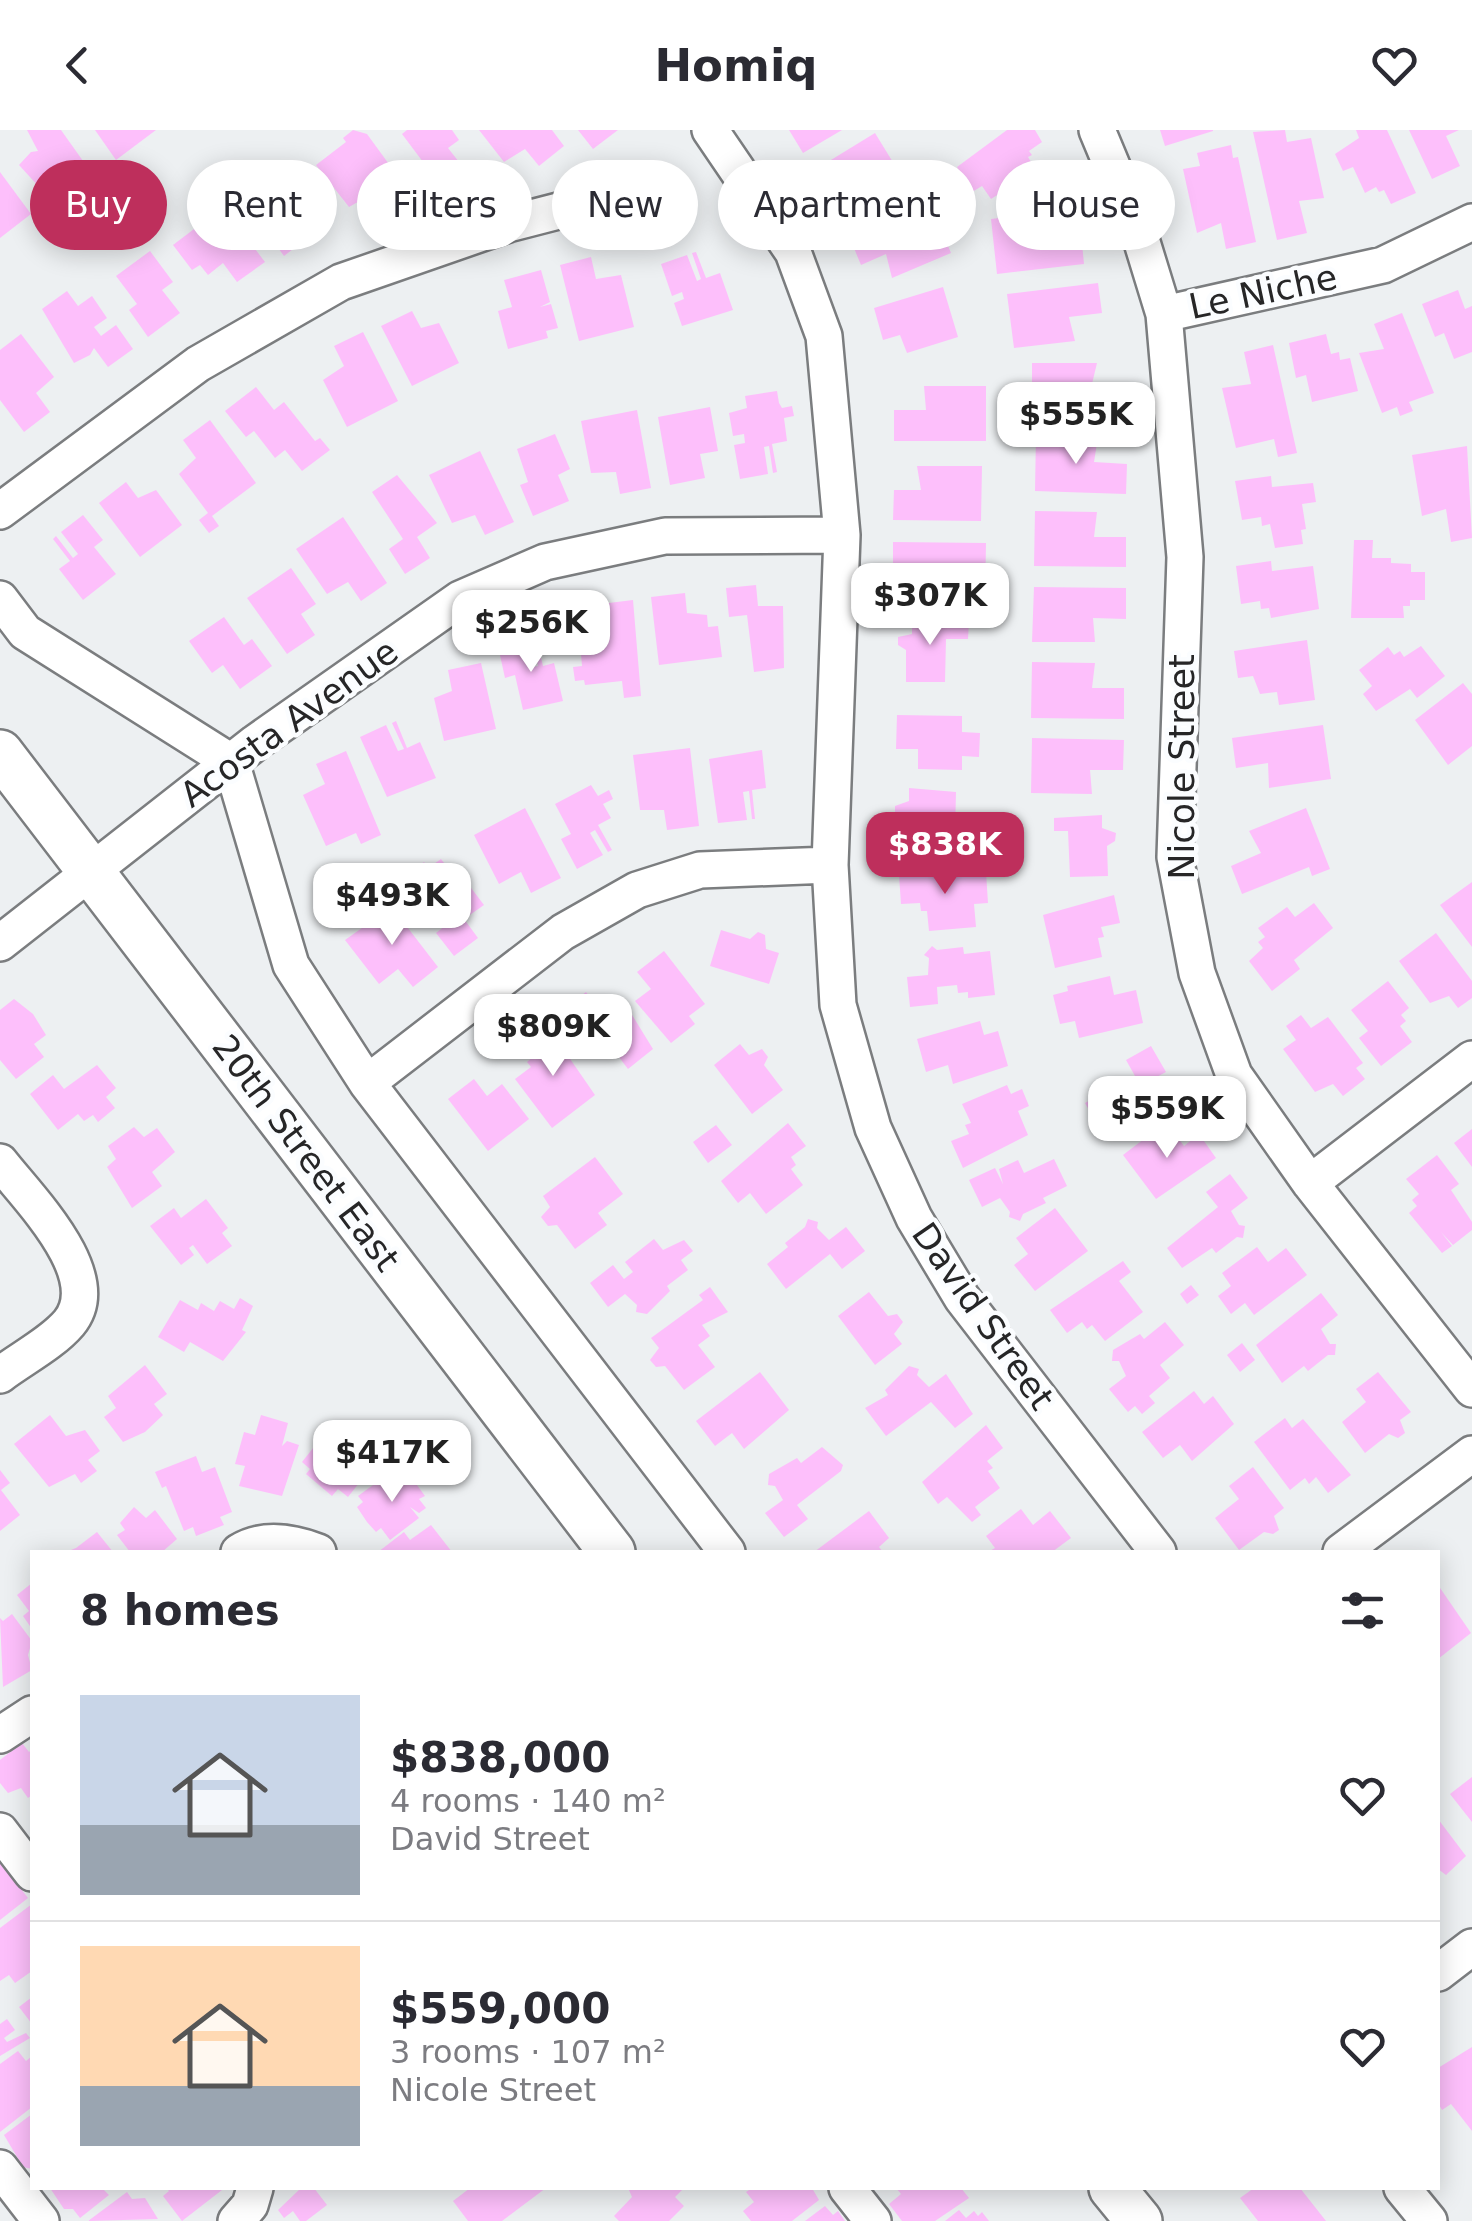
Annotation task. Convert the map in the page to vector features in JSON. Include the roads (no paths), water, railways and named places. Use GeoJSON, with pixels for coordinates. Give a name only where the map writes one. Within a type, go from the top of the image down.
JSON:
{"type":"FeatureCollection","features":[{"type":"Feature","properties":{"kind":"main road","name":"20th Street East"},"geometry":{"type":"LineString","coordinates":[[0,753],[610,1550]]}},
{"type":"Feature","properties":{"kind":"main road"},"geometry":{"type":"LineString","coordinates":[[1114,2190],[1139,2221]]}},
{"type":"Feature","properties":{"kind":"street","name":"David Street"},"geometry":{"type":"LineString","coordinates":[[710,130],[793,252],[824,336],[842,535],[830,865],[838,1004],[873,1128],[914,1218],[962,1298],[1156,1550]]}},
{"type":"Feature","properties":{"kind":"street","name":"Nicole Street"},"geometry":{"type":"LineString","coordinates":[[1097,130],[1137,226],[1164,314],[1185,557],[1175,857],[1197,972],[1234,1076],[1310,1182],[1472,1389]]}},
{"type":"Feature","properties":{"kind":"street"},"geometry":{"type":"LineString","coordinates":[[0,511],[198,364],[341,282],[552,213]]}},
{"type":"Feature","properties":{"kind":"street","name":"Le Niche"},"geometry":{"type":"LineString","coordinates":[[1164,314],[1383,265],[1472,222]]}},
{"type":"Feature","properties":{"kind":"street","name":"Acosta Avenue"},"geometry":{"type":"LineString","coordinates":[[0,943],[231,762],[460,599],[545,562],[665,536],[842,535]]}},
{"type":"Feature","properties":{"kind":"street"},"geometry":{"type":"LineString","coordinates":[[0,600],[26,632],[231,762],[291,965],[367,1084],[725,1550]]}},
{"type":"Feature","properties":{"kind":"street"},"geometry":{"type":"LineString","coordinates":[[367,1084],[563,932],[637,890],[700,870],[830,865]]}},
{"type":"Feature","properties":{"kind":"street"},"geometry":{"type":"LineString","coordinates":[[1310,1182],[1472,1059]]}},
{"type":"Feature","properties":{"kind":"street"},"geometry":{"type":"LineString","coordinates":[[0,1162],[72,1256],[80,1295],[70,1322],[0,1376]]}},
{"type":"Feature","properties":{"kind":"street"},"geometry":{"type":"LineString","coordinates":[[1344,1550],[1472,1454]]}},
{"type":"Feature","properties":{"kind":"street"},"geometry":{"type":"LineString","coordinates":[[242,1550],[250,1545],[278,1542],[310,1550]]}},
{"type":"Feature","properties":{"kind":"street"},"geometry":{"type":"LineString","coordinates":[[0,1735],[30,1715]]}},
{"type":"Feature","properties":{"kind":"street"},"geometry":{"type":"LineString","coordinates":[[0,1832],[30,1870]]}},
{"type":"Feature","properties":{"kind":"street"},"geometry":{"type":"LineString","coordinates":[[1440,1972],[1472,1947]]}},
{"type":"Feature","properties":{"kind":"street"},"geometry":{"type":"LineString","coordinates":[[0,2168],[40,2221]]}},
{"type":"Feature","properties":{"kind":"street"},"geometry":{"type":"LineString","coordinates":[[236,2221],[250,2205],[255,2190]]}},
{"type":"Feature","properties":{"kind":"street"},"geometry":{"type":"LineString","coordinates":[[849,2190],[873,2221]]}},
{"type":"Feature","properties":{"kind":"street"},"geometry":{"type":"LineString","coordinates":[[1404,2190],[1428,2221]]}}]}
